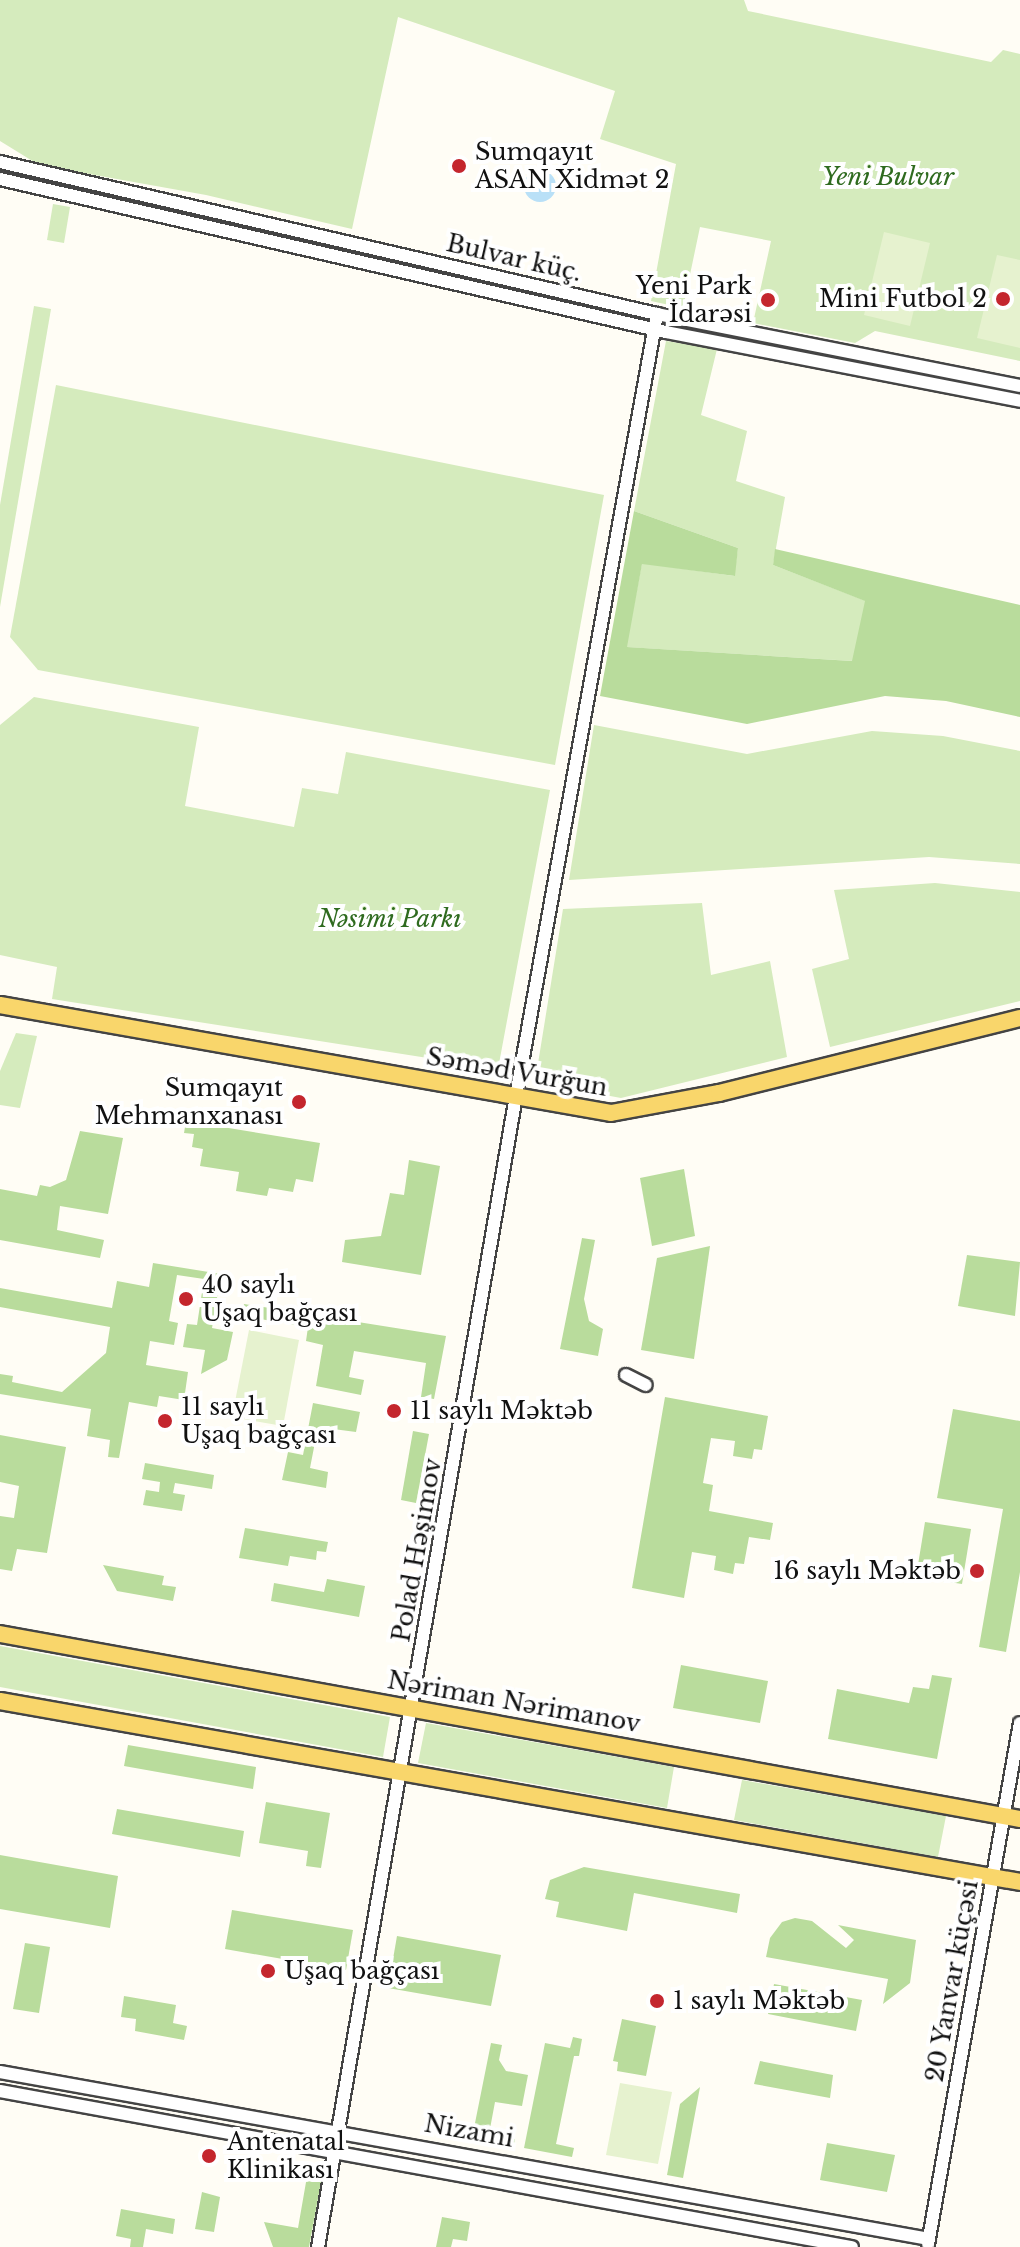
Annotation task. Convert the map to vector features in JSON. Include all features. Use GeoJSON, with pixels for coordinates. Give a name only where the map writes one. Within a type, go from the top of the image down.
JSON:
{"type":"FeatureCollection","features":[{"type":"Feature","properties":{"kind":"main road","name":"Səməd Vurğun"},"geometry":{"type":"LineString","coordinates":[[0,1005],[623,1113],[1020,1018]]}},
{"type":"Feature","properties":{"kind":"main road","name":"Nəriman Nərimanov"},"geometry":{"type":"LineString","coordinates":[[0,1634],[1012,1817]]}},
{"type":"Feature","properties":{"kind":"main road"},"geometry":{"type":"LineString","coordinates":[[0,1701],[1020,1882]]}},
{"type":"Feature","properties":{"kind":"street","name":"Bulvar küç."},"geometry":{"type":"LineString","coordinates":[[0,162],[657,314],[1020,386]]}},
{"type":"Feature","properties":{"kind":"street"},"geometry":{"type":"LineString","coordinates":[[20,183],[24,167]]}},
{"type":"Feature","properties":{"kind":"street","name":"Bulvar küç."},"geometry":{"type":"LineString","coordinates":[[0,179],[655,329],[1020,401]]}},
{"type":"Feature","properties":{"kind":"street","name":"Polad Həşimov"},"geometry":{"type":"LineString","coordinates":[[318,2247],[516,1096],[657,314]]}},
{"type":"Feature","properties":{"kind":"street"},"geometry":{"type":"LineString","coordinates":[[839,366],[842,351]]}},
{"type":"Feature","properties":{"kind":"street"},"geometry":{"type":"LineString","coordinates":[[626,1375],[646,1385]]}},
{"type":"Feature","properties":{"kind":"street","name":"20 Yanvar küçəsi"},"geometry":{"type":"LineString","coordinates":[[928,2243],[993,1877],[1012,1817],[1020,1723]]}},
{"type":"Feature","properties":{"kind":"street","name":"Nizami"},"geometry":{"type":"LineString","coordinates":[[0,2072],[339,2130],[928,2243]]}},
{"type":"Feature","properties":{"kind":"street","name":"Nizami"},"geometry":{"type":"LineString","coordinates":[[0,2091],[852,2247]]}},
{"type":"Feature","properties":{"kind":"green space","name":"Yeni Bulvar"},"geometry":{"type":"Polygon","coordinates":[[[0,0],[744,0],[748,11],[991,62],[1003,50],[1020,54],[1020,361],[875,331],[855,343],[753,323],[771,241],[700,227],[683,308],[651,301],[676,164],[600,139],[615,91],[398,17],[352,229],[206,195],[39,165],[0,141],[0,0]]]}},
{"type":"Feature","properties":{"kind":"green space"},"geometry":{"type":"Polygon","coordinates":[[[53,204],[70,207],[64,243],[47,240],[53,204]]]}},
{"type":"Feature","properties":{"kind":"green space"},"geometry":{"type":"Polygon","coordinates":[[[884,232],[930,243],[910,326],[864,315],[884,232]]]}},
{"type":"Feature","properties":{"kind":"green space","name":"Mini Futbol 2"},"geometry":{"type":"Polygon","coordinates":[[[997,255],[1020,260],[1020,348],[977,338],[997,255]]]}},
{"type":"Feature","properties":{"kind":"green space"},"geometry":{"type":"Polygon","coordinates":[[[34,306],[51,309],[0,607],[0,505],[34,306]]]}},
{"type":"Feature","properties":{"kind":"green space"},"geometry":{"type":"Polygon","coordinates":[[[666,341],[717,349],[701,415],[747,431],[736,481],[785,497],[773,565],[866,601],[853,661],[626,647],[642,563],[734,576],[738,548],[634,511],[666,341]]]}},
{"type":"Feature","properties":{"kind":"green space"},"geometry":{"type":"Polygon","coordinates":[[[56,385],[604,495],[555,765],[38,670],[10,637],[56,385]]]}},
{"type":"Feature","properties":{"kind":"green space"},"geometry":{"type":"Polygon","coordinates":[[[634,511],[738,548],[735,576],[642,564],[627,647],[852,661],[865,601],[773,565],[775,549],[1020,605],[1020,717],[946,701],[885,696],[747,724],[600,696],[634,511]]]}},
{"type":"Feature","properties":{"kind":"green space","name":"Nəsimi Parkı"},"geometry":{"type":"Polygon","coordinates":[[[34,697],[199,727],[185,806],[294,827],[302,788],[338,794],[346,752],[550,790],[498,1069],[52,999],[57,967],[0,955],[0,725],[34,697]]]}},
{"type":"Feature","properties":{"kind":"green space"},"geometry":{"type":"Polygon","coordinates":[[[594,725],[747,754],[872,731],[943,736],[1020,751],[1020,864],[929,857],[569,880],[594,725]]]}},
{"type":"Feature","properties":{"kind":"green space"},"geometry":{"type":"Polygon","coordinates":[[[935,883],[1020,892],[1020,1001],[830,1047],[812,969],[849,959],[834,890],[935,883]]]}},
{"type":"Feature","properties":{"kind":"green space"},"geometry":{"type":"Polygon","coordinates":[[[702,903],[711,975],[770,961],[787,1057],[621,1098],[535,1082],[563,909],[702,903]]]}},
{"type":"Feature","properties":{"kind":"green space"},"geometry":{"type":"Polygon","coordinates":[[[16,1033],[37,1036],[20,1108],[0,1105],[0,1071],[16,1033]]]}},
{"type":"Feature","properties":{"kind":"green space"},"geometry":{"type":"Polygon","coordinates":[[[186,1121],[320,1143],[313,1182],[296,1179],[293,1192],[269,1188],[267,1196],[236,1191],[239,1172],[200,1166],[203,1149],[192,1147],[194,1134],[184,1133],[186,1121]]]}},
{"type":"Feature","properties":{"kind":"green space"},"geometry":{"type":"Polygon","coordinates":[[[80,1131],[123,1138],[108,1214],[60,1206],[57,1230],[104,1240],[100,1258],[0,1240],[0,1189],[37,1196],[40,1185],[50,1187],[66,1180],[80,1131]]]}},
{"type":"Feature","properties":{"kind":"green space"},"geometry":{"type":"Polygon","coordinates":[[[409,1160],[440,1166],[421,1275],[342,1262],[345,1240],[381,1236],[390,1193],[404,1195],[409,1160]]]}},
{"type":"Feature","properties":{"kind":"green space"},"geometry":{"type":"Polygon","coordinates":[[[684,1169],[695,1236],[652,1246],[640,1178],[684,1169]]]}},
{"type":"Feature","properties":{"kind":"green space"},"geometry":{"type":"Polygon","coordinates":[[[582,1238],[595,1240],[584,1299],[589,1321],[603,1329],[598,1356],[560,1349],[582,1238]]]}},
{"type":"Feature","properties":{"kind":"green space"},"geometry":{"type":"Polygon","coordinates":[[[710,1246],[694,1359],[641,1350],[657,1258],[710,1246]]]}},
{"type":"Feature","properties":{"kind":"green space"},"geometry":{"type":"Polygon","coordinates":[[[967,1255],[1020,1262],[1015,1316],[958,1306],[967,1255]]]}},
{"type":"Feature","properties":{"kind":"green space"},"geometry":{"type":"Polygon","coordinates":[[[153,1263],[221,1274],[212,1328],[233,1332],[227,1360],[201,1374],[205,1350],[183,1347],[187,1324],[197,1325],[204,1279],[177,1275],[169,1321],[178,1323],[174,1345],[150,1341],[146,1365],[188,1372],[184,1400],[159,1396],[157,1407],[129,1402],[119,1458],[108,1457],[110,1440],[87,1436],[91,1409],[0,1394],[0,1374],[13,1376],[12,1382],[62,1392],[106,1353],[110,1327],[0,1307],[0,1288],[112,1308],[117,1281],[149,1287],[153,1263]]]}},
{"type":"Feature","properties":{"kind":"green space"},"geometry":{"type":"Polygon","coordinates":[[[244,1304],[446,1336],[434,1399],[421,1397],[426,1363],[354,1351],[349,1377],[364,1380],[361,1395],[316,1386],[323,1345],[306,1341],[308,1327],[242,1316],[244,1304]]]}},
{"type":"Feature","properties":{"kind":"green space"},"geometry":{"type":"Polygon","coordinates":[[[249,1330],[299,1340],[283,1426],[232,1417],[249,1330]]]}},
{"type":"Feature","properties":{"kind":"green space"},"geometry":{"type":"Polygon","coordinates":[[[665,1397],[768,1416],[762,1450],[754,1449],[752,1459],[733,1456],[735,1441],[711,1438],[703,1483],[713,1485],[709,1511],[773,1523],[770,1540],[749,1537],[744,1564],[735,1563],[733,1574],[714,1570],[716,1556],[692,1552],[684,1598],[632,1588],[665,1397]]]}},
{"type":"Feature","properties":{"kind":"green space"},"geometry":{"type":"Polygon","coordinates":[[[313,1403],[360,1412],[356,1432],[318,1427],[310,1468],[328,1472],[326,1488],[282,1480],[288,1452],[303,1455],[313,1403]]]}},
{"type":"Feature","properties":{"kind":"green space"},"geometry":{"type":"Polygon","coordinates":[[[953,1409],[1020,1421],[1020,1572],[1006,1652],[979,1647],[1003,1509],[937,1498],[953,1409]]]}},
{"type":"Feature","properties":{"kind":"green space"},"geometry":{"type":"Polygon","coordinates":[[[413,1431],[429,1434],[416,1503],[401,1500],[413,1431]]]}},
{"type":"Feature","properties":{"kind":"green space"},"geometry":{"type":"Polygon","coordinates":[[[0,1435],[66,1447],[47,1553],[17,1549],[12,1571],[0,1569],[0,1516],[14,1518],[19,1486],[0,1482],[0,1435]]]}},
{"type":"Feature","properties":{"kind":"green space"},"geometry":{"type":"Polygon","coordinates":[[[145,1463],[214,1475],[212,1489],[175,1483],[173,1493],[185,1495],[182,1511],[143,1505],[146,1490],[159,1492],[160,1482],[142,1479],[145,1463]]]}},
{"type":"Feature","properties":{"kind":"green space"},"geometry":{"type":"Polygon","coordinates":[[[925,1522],[971,1529],[962,1584],[916,1577],[925,1522]]]}},
{"type":"Feature","properties":{"kind":"green space"},"geometry":{"type":"Polygon","coordinates":[[[245,1528],[328,1542],[326,1552],[317,1551],[316,1560],[290,1556],[288,1566],[239,1558],[245,1528]]]}},
{"type":"Feature","properties":{"kind":"green space"},"geometry":{"type":"Polygon","coordinates":[[[103,1565],[164,1576],[162,1585],[176,1587],[173,1601],[117,1591],[103,1565]]]}},
{"type":"Feature","properties":{"kind":"green space"},"geometry":{"type":"Polygon","coordinates":[[[327,1579],[365,1586],[359,1617],[271,1601],[274,1583],[324,1592],[327,1579]]]}},
{"type":"Feature","properties":{"kind":"green space"},"geometry":{"type":"Polygon","coordinates":[[[0,1646],[390,1717],[383,1757],[0,1687],[0,1646]]]}},
{"type":"Feature","properties":{"kind":"green space"},"geometry":{"type":"Polygon","coordinates":[[[681,1665],[768,1681],[760,1723],[673,1708],[681,1665]]]}},
{"type":"Feature","properties":{"kind":"green space"},"geometry":{"type":"Polygon","coordinates":[[[932,1675],[952,1678],[937,1759],[828,1739],[837,1689],[909,1703],[913,1687],[929,1689],[932,1675]]]}},
{"type":"Feature","properties":{"kind":"green space"},"geometry":{"type":"Polygon","coordinates":[[[426,1723],[674,1767],[667,1808],[418,1763],[426,1723]]]}},
{"type":"Feature","properties":{"kind":"green space"},"geometry":{"type":"Polygon","coordinates":[[[128,1745],[256,1767],[253,1789],[124,1766],[128,1745]]]}},
{"type":"Feature","properties":{"kind":"green space"},"geometry":{"type":"Polygon","coordinates":[[[742,1780],[946,1816],[938,1857],[734,1820],[742,1780]]]}},
{"type":"Feature","properties":{"kind":"green space"},"geometry":{"type":"Polygon","coordinates":[[[266,1802],[330,1813],[321,1868],[306,1866],[308,1851],[259,1843],[266,1802]]]}},
{"type":"Feature","properties":{"kind":"green space"},"geometry":{"type":"Polygon","coordinates":[[[117,1809],[244,1831],[240,1857],[112,1834],[117,1809]]]}},
{"type":"Feature","properties":{"kind":"green space"},"geometry":{"type":"Polygon","coordinates":[[[0,1855],[118,1876],[110,1928],[0,1909],[0,1855]]]}},
{"type":"Feature","properties":{"kind":"green space"},"geometry":{"type":"Polygon","coordinates":[[[584,1867],[740,1894],[737,1913],[634,1893],[627,1931],[556,1917],[559,1902],[545,1899],[550,1880],[584,1867]]]}},
{"type":"Feature","properties":{"kind":"green space"},"geometry":{"type":"Polygon","coordinates":[[[232,1910],[353,1930],[346,1970],[225,1949],[232,1910]]]}},
{"type":"Feature","properties":{"kind":"green space"},"geometry":{"type":"Polygon","coordinates":[[[795,1918],[812,1921],[846,1948],[854,1940],[838,1925],[916,1940],[910,1983],[883,2004],[888,1979],[766,1957],[770,1938],[782,1922],[795,1918]]]}},
{"type":"Feature","properties":{"kind":"green space"},"geometry":{"type":"Polygon","coordinates":[[[397,1936],[501,1955],[491,2006],[388,1988],[397,1936]]]}},
{"type":"Feature","properties":{"kind":"green space"},"geometry":{"type":"Polygon","coordinates":[[[25,1943],[50,1947],[39,2013],[13,2009],[25,1943]]]}},
{"type":"Feature","properties":{"kind":"green space"},"geometry":{"type":"Polygon","coordinates":[[[774,1984],[862,2000],[856,2031],[768,2014],[774,1984]]]}},
{"type":"Feature","properties":{"kind":"green space"},"geometry":{"type":"Polygon","coordinates":[[[124,1996],[176,2005],[173,2023],[187,2026],[184,2040],[135,2031],[136,2019],[121,2017],[124,1996]]]}},
{"type":"Feature","properties":{"kind":"green space"},"geometry":{"type":"Polygon","coordinates":[[[622,2019],[656,2026],[646,2076],[617,2071],[618,2062],[613,2061],[622,2019]]]}},
{"type":"Feature","properties":{"kind":"green space"},"geometry":{"type":"Polygon","coordinates":[[[573,2037],[582,2039],[579,2056],[574,2056],[556,2144],[574,2148],[572,2157],[524,2148],[545,2043],[570,2048],[573,2037]]]}},
{"type":"Feature","properties":{"kind":"green space"},"geometry":{"type":"Polygon","coordinates":[[[491,2043],[502,2045],[499,2060],[506,2071],[528,2075],[522,2106],[495,2102],[489,2134],[515,2139],[514,2146],[472,2138],[491,2043]]]}},
{"type":"Feature","properties":{"kind":"green space"},"geometry":{"type":"Polygon","coordinates":[[[760,2061],[833,2075],[830,2098],[754,2084],[760,2061]]]}},
{"type":"Feature","properties":{"kind":"green space"},"geometry":{"type":"Polygon","coordinates":[[[620,2083],[672,2092],[658,2164],[606,2155],[620,2083]]]}},
{"type":"Feature","properties":{"kind":"green space"},"geometry":{"type":"Polygon","coordinates":[[[700,2087],[683,2178],[667,2175],[680,2104],[700,2087]]]}},
{"type":"Feature","properties":{"kind":"green space"},"geometry":{"type":"Polygon","coordinates":[[[827,2143],[895,2155],[887,2192],[820,2180],[827,2143]]]}},
{"type":"Feature","properties":{"kind":"green space"},"geometry":{"type":"Polygon","coordinates":[[[309,2165],[324,2166],[309,2247],[273,2247],[264,2222],[298,2228],[309,2165]]]}},
{"type":"Feature","properties":{"kind":"green space"},"geometry":{"type":"Polygon","coordinates":[[[202,2192],[220,2197],[214,2232],[195,2229],[202,2192]]]}},
{"type":"Feature","properties":{"kind":"green space"},"geometry":{"type":"Polygon","coordinates":[[[121,2209],[175,2219],[173,2234],[146,2229],[143,2247],[130,2247],[131,2239],[116,2236],[121,2209]]]}},
{"type":"Feature","properties":{"kind":"green space"},"geometry":{"type":"Polygon","coordinates":[[[442,2217],[470,2222],[467,2241],[453,2239],[451,2247],[436,2247],[442,2217]]]}},
{"type":"Feature","properties":{"kind":"water"},"geometry":{"type":"Polygon","coordinates":[[[540,170],[551,175],[556,186],[551,197],[540,202],[529,197],[524,186],[529,175],[540,170]]]}},
{"type":"Feature","properties":{"kind":"place","name":"Sumqayıt ASAN Xidmət 2"},"geometry":{"type":"Point","coordinates":[459,166]}},
{"type":"Feature","properties":{"kind":"place","name":"Mini Futbol 2"},"geometry":{"type":"Point","coordinates":[1003,299]}},
{"type":"Feature","properties":{"kind":"place","name":"Yeni Park İdarəsi"},"geometry":{"type":"Point","coordinates":[768,300]}},
{"type":"Feature","properties":{"kind":"place","name":"Sumqayıt Mehmanxanası"},"geometry":{"type":"Point","coordinates":[299,1102]}},
{"type":"Feature","properties":{"kind":"place","name":"40 saylı Uşaq bağçası"},"geometry":{"type":"Point","coordinates":[186,1299]}},
{"type":"Feature","properties":{"kind":"place","name":"11 saylı Məktəb"},"geometry":{"type":"Point","coordinates":[394,1411]}},
{"type":"Feature","properties":{"kind":"place","name":"11 saylı Uşaq bağçası"},"geometry":{"type":"Point","coordinates":[165,1421]}},
{"type":"Feature","properties":{"kind":"place","name":"16 saylı Məktəb"},"geometry":{"type":"Point","coordinates":[977,1571]}},
{"type":"Feature","properties":{"kind":"place","name":"Uşaq bağçası"},"geometry":{"type":"Point","coordinates":[268,1971]}},
{"type":"Feature","properties":{"kind":"place","name":"1 saylı Məktəb"},"geometry":{"type":"Point","coordinates":[657,2001]}},
{"type":"Feature","properties":{"kind":"place","name":"Antenatal Klinikası"},"geometry":{"type":"Point","coordinates":[209,2156]}}]}
